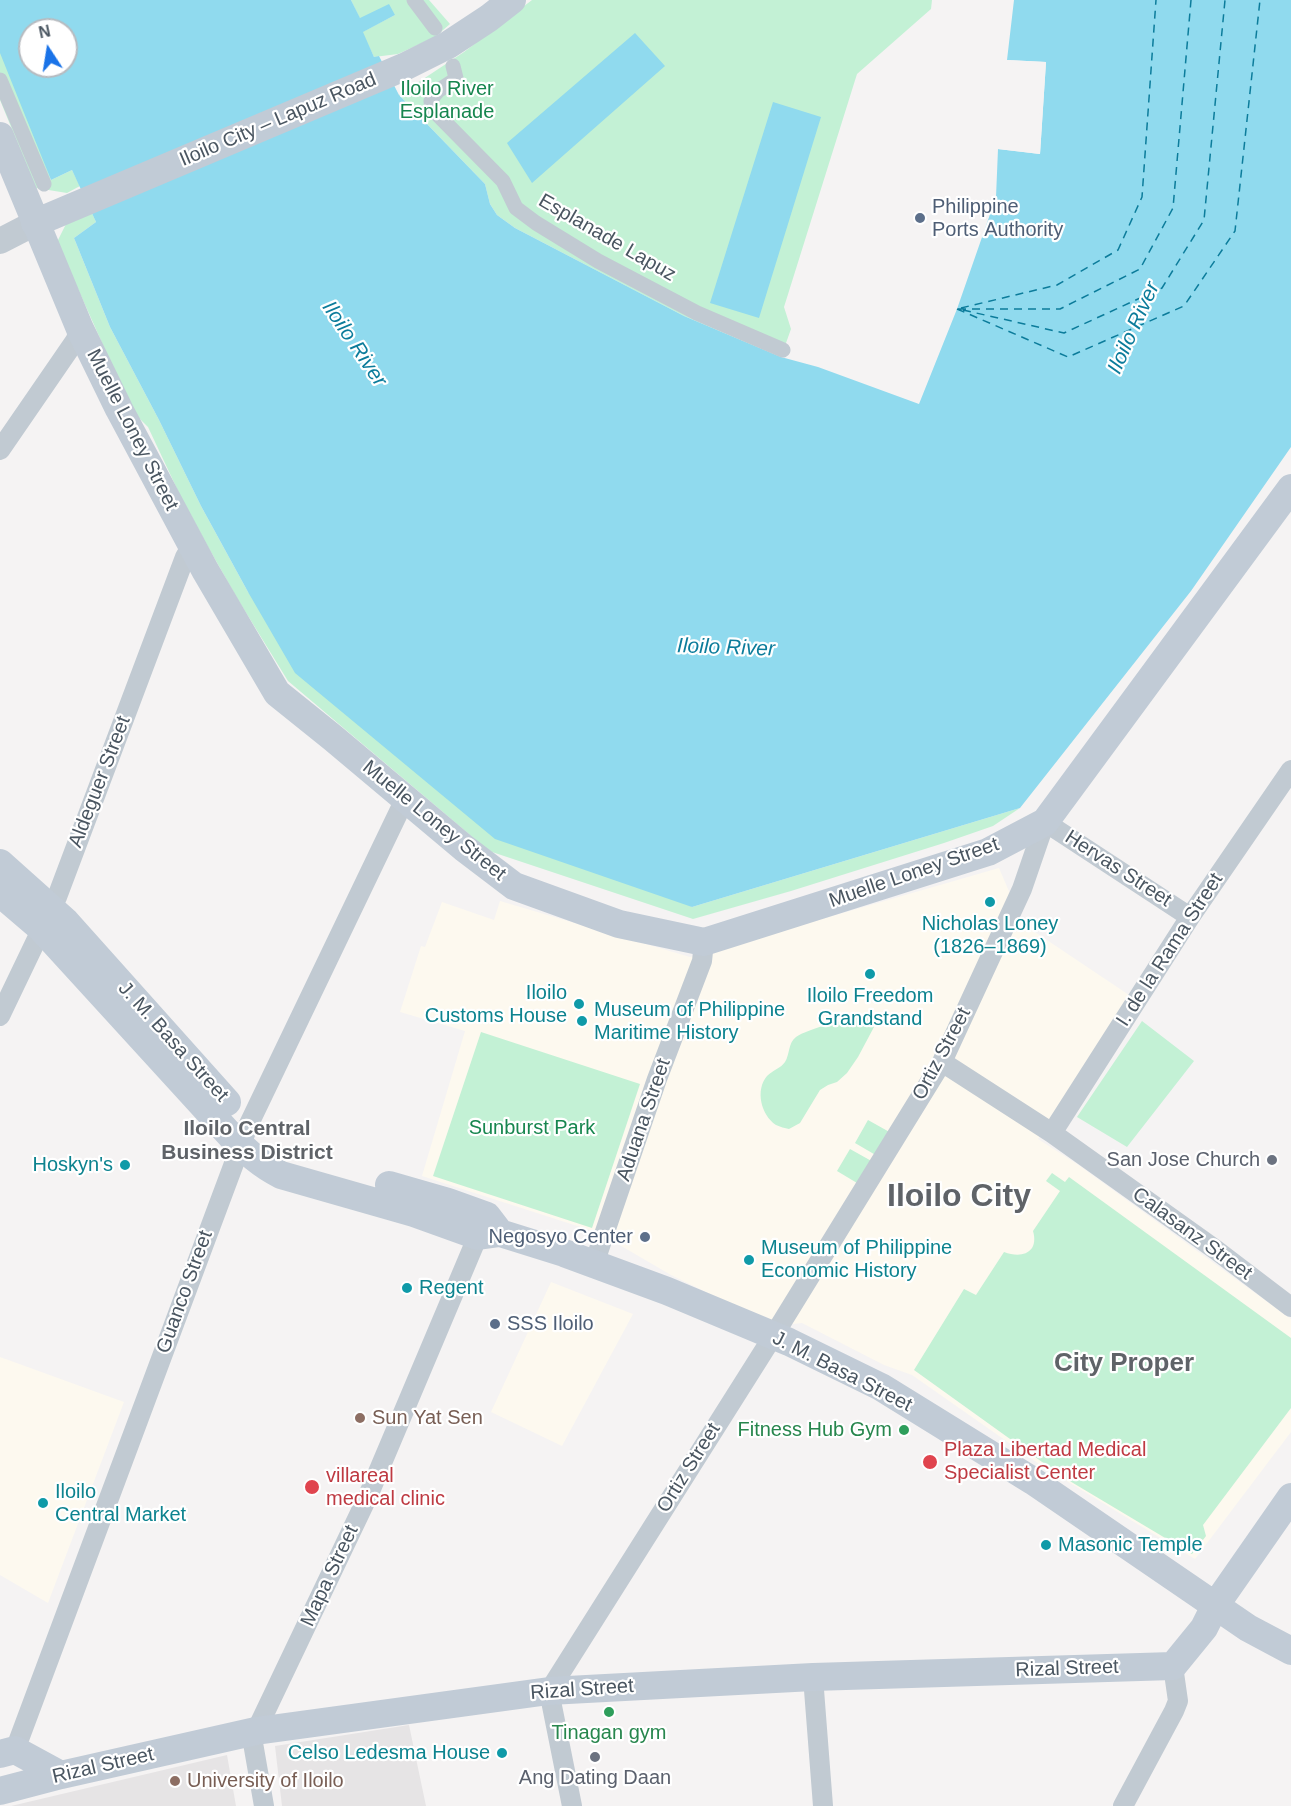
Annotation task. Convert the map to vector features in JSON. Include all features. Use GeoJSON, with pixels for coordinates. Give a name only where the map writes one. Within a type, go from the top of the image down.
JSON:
{"type":"FeatureCollection","features":[{"type":"Feature","properties":{"kind":"main road","name":"Iloilo City – Lapuz Road"},"geometry":{"type":"LineString","coordinates":[[35,223],[404,67],[448,45],[512,0]]}},
{"type":"Feature","properties":{"kind":"main road","name":"Muelle Loney Street"},"geometry":{"type":"LineString","coordinates":[[0,136],[80,329],[119,409],[192,545],[277,693],[514,886],[619,924],[704,942],[988,852],[1045,822],[1291,489]]}},
{"type":"Feature","properties":{"kind":"main road","name":"J. M. Basa Street"},"geometry":{"type":"LineString","coordinates":[[0,862],[47,918],[244,1136],[290,1158],[448,1202],[488,1228],[667,1291],[789,1342],[881,1387],[1033,1481],[1248,1628],[1291,1651]]}},
{"type":"Feature","properties":{"kind":"main road","name":"J. M. Basa Street"},"geometry":{"type":"LineString","coordinates":[[0,893],[47,918]]}},
{"type":"Feature","properties":{"kind":"main road"},"geometry":{"type":"LineString","coordinates":[[1173,1666],[1204,1628],[1215,1606],[1291,1497]]}},
{"type":"Feature","properties":{"kind":"main road","name":"Rizal Street"},"geometry":{"type":"LineString","coordinates":[[0,1791],[256,1731],[549,1691],[813,1677],[1173,1666]]}},
{"type":"Feature","properties":{"kind":"main road","name":"Guanco Street"},"geometry":{"type":"LineString","coordinates":[[8,1752],[61,1775]]}},
{"type":"Feature","properties":{"kind":"street"},"geometry":{"type":"LineString","coordinates":[[414,0],[435,28]]}},
{"type":"Feature","properties":{"kind":"street","name":"Esplanade Lapuz"},"geometry":{"type":"LineString","coordinates":[[453,66],[456,78],[435,93],[430,101],[432,109],[503,181],[516,208],[545,228],[639,283],[697,313],[783,350]]}},
{"type":"Feature","properties":{"kind":"street"},"geometry":{"type":"LineString","coordinates":[[0,80],[44,184]]}},
{"type":"Feature","properties":{"kind":"street"},"geometry":{"type":"LineString","coordinates":[[0,241],[35,223]]}},
{"type":"Feature","properties":{"kind":"street"},"geometry":{"type":"LineString","coordinates":[[0,450],[75,341],[80,329]]}},
{"type":"Feature","properties":{"kind":"street","name":"Aldeguer Street"},"geometry":{"type":"LineString","coordinates":[[0,1016],[47,918],[185,557],[192,545]]}},
{"type":"Feature","properties":{"kind":"street","name":"I. de la Rama Street"},"geometry":{"type":"LineString","coordinates":[[1052,1133],[1190,917],[1291,770]]}},
{"type":"Feature","properties":{"kind":"street","name":"Guanco Street"},"geometry":{"type":"LineString","coordinates":[[8,1752],[244,1136],[405,798]]}},
{"type":"Feature","properties":{"kind":"street","name":"Hervas Street"},"geometry":{"type":"LineString","coordinates":[[1045,822],[1190,917]]}},
{"type":"Feature","properties":{"kind":"street","name":"Ortiz Street"},"geometry":{"type":"LineString","coordinates":[[549,1691],[773,1336],[942,1062],[1022,889],[1045,822]]}},
{"type":"Feature","properties":{"kind":"street","name":"Aduana Street"},"geometry":{"type":"LineString","coordinates":[[594,1264],[657,1079],[702,961],[704,942]]}},
{"type":"Feature","properties":{"kind":"street","name":"Calasanz Street"},"geometry":{"type":"LineString","coordinates":[[942,1062],[1052,1133],[1216,1250],[1291,1307]]}},
{"type":"Feature","properties":{"kind":"street","name":"Mapa Street"},"geometry":{"type":"LineString","coordinates":[[264,1806],[253,1743],[256,1731],[368,1496],[488,1228]]}},
{"type":"Feature","properties":{"kind":"street"},"geometry":{"type":"LineString","coordinates":[[1123,1806],[1178,1701],[1173,1666]]}},
{"type":"Feature","properties":{"kind":"street"},"geometry":{"type":"LineString","coordinates":[[813,1677],[823,1806]]}},
{"type":"Feature","properties":{"kind":"street"},"geometry":{"type":"LineString","coordinates":[[549,1691],[572,1806]]}},
{"type":"Feature","properties":{"kind":"shaded area"},"geometry":{"type":"Polygon","coordinates":[[[999,868],[1023,924],[1132,997],[1038,1139],[1077,1164],[1291,1319],[1291,1432],[1195,1559],[1042,1466],[912,1375],[884,1365],[802,1323],[776,1326],[671,1275],[599,1233],[422,1176],[465,1031],[400,1012],[421,946],[425,947],[442,902],[494,920],[500,901],[690,957],[999,868]]]}},
{"type":"Feature","properties":{"kind":"shaded area"},"geometry":{"type":"Polygon","coordinates":[[[551,1282],[633,1314],[562,1446],[491,1412],[551,1282]]]}},
{"type":"Feature","properties":{"kind":"shaded area","name":"Iloilo Central Market"},"geometry":{"type":"Polygon","coordinates":[[[0,1357],[124,1402],[48,1603],[0,1575],[0,1357]]]}},
{"type":"Feature","properties":{"kind":"shaded area"},"geometry":{"type":"Polygon","coordinates":[[[409,1725],[426,1806],[282,1806],[275,1746],[409,1725]]]}},
{"type":"Feature","properties":{"kind":"shaded area","name":"University of Iloilo"},"geometry":{"type":"Polygon","coordinates":[[[227,1755],[236,1806],[11,1806],[227,1755]]]}},
{"type":"Feature","properties":{"kind":"green space","name":"Iloilo River Esplanade"},"geometry":{"type":"Polygon","coordinates":[[[351,0],[429,0],[450,24],[435,37],[398,54],[374,57],[362,32],[395,15],[360,19],[351,0]]]}},
{"type":"Feature","properties":{"kind":"green space"},"geometry":{"type":"Polygon","coordinates":[[[532,0],[932,0],[931,9],[857,74],[784,307],[791,329],[781,357],[684,316],[515,228],[497,215],[490,204],[485,184],[399,95],[464,52],[532,0]]]}},
{"type":"Feature","properties":{"kind":"green space"},"geometry":{"type":"Polygon","coordinates":[[[0,41],[51,180],[72,170],[80,186],[67,193],[36,188],[0,100],[0,41]]]}},
{"type":"Feature","properties":{"kind":"green space"},"geometry":{"type":"Polygon","coordinates":[[[91,211],[96,222],[74,238],[110,327],[201,506],[248,592],[692,907],[1020,808],[993,826],[944,843],[693,919],[489,851],[288,681],[207,545],[148,427],[133,412],[57,242],[69,218],[91,211]]]}},
{"type":"Feature","properties":{"kind":"green space"},"geometry":{"type":"Polygon","coordinates":[[[867,1016],[873,1020],[874,1027],[847,1073],[837,1082],[820,1090],[800,1123],[789,1129],[771,1121],[763,1109],[761,1088],[767,1076],[785,1062],[793,1039],[820,1027],[867,1016]]]}},
{"type":"Feature","properties":{"kind":"green space"},"geometry":{"type":"Polygon","coordinates":[[[1142,1021],[1194,1061],[1127,1147],[1077,1117],[1142,1021]]]}},
{"type":"Feature","properties":{"kind":"green space","name":"Sunburst Park"},"geometry":{"type":"Polygon","coordinates":[[[481,1032],[640,1084],[592,1228],[433,1176],[481,1032]]]}},
{"type":"Feature","properties":{"kind":"green space"},"geometry":{"type":"Polygon","coordinates":[[[868,1120],[893,1134],[879,1157],[855,1143],[868,1120]]]}},
{"type":"Feature","properties":{"kind":"green space"},"geometry":{"type":"Polygon","coordinates":[[[850,1149],[875,1163],[862,1186],[837,1171],[850,1149]]]}},
{"type":"Feature","properties":{"kind":"green space"},"geometry":{"type":"Polygon","coordinates":[[[1052,1173],[1065,1182],[1069,1177],[1291,1338],[1291,1408],[1203,1525],[1206,1536],[1192,1554],[1063,1477],[914,1370],[964,1289],[976,1295],[1004,1252],[1017,1255],[1031,1249],[1034,1244],[1033,1231],[1060,1191],[1046,1181],[1052,1173]]]}},
{"type":"Feature","properties":{"kind":"water","name":"Iloilo River"},"geometry":{"type":"Polygon","coordinates":[[[0,0],[351,0],[360,18],[389,4],[395,15],[363,32],[374,57],[379,56],[399,95],[485,184],[490,204],[497,215],[515,228],[684,316],[781,357],[818,367],[919,404],[957,309],[996,197],[998,149],[1040,154],[1046,62],[1007,60],[1014,0],[1291,0],[1291,447],[1191,591],[1020,808],[692,907],[495,839],[295,673],[201,506],[110,327],[74,238],[96,222],[72,170],[51,180],[0,53],[0,0]]]}},
{"type":"Feature","properties":{"kind":"water"},"geometry":{"type":"Polygon","coordinates":[[[635,33],[665,66],[532,183],[507,143],[635,33]]]}},
{"type":"Feature","properties":{"kind":"water"},"geometry":{"type":"Polygon","coordinates":[[[773,102],[821,117],[759,318],[710,303],[773,102]]]}},
{"type":"Feature","properties":{"kind":"pier"},"geometry":{"type":"Polygon","coordinates":[[[1007,60],[1046,62],[1040,154],[998,149],[998,146],[1037,151],[1043,65],[1007,63],[1007,60]]]}},
{"type":"Feature","properties":{"kind":"ferry route"},"geometry":{"type":"LineString","coordinates":[[961,308],[1057,285],[1118,250],[1142,197],[1156,0]]}},
{"type":"Feature","properties":{"kind":"ferry route"},"geometry":{"type":"LineString","coordinates":[[958,309],[1060,309],[1140,269],[1173,208],[1191,0]]}},
{"type":"Feature","properties":{"kind":"ferry route"},"geometry":{"type":"LineString","coordinates":[[963,310],[1064,333],[1162,288],[1204,220],[1225,0]]}},
{"type":"Feature","properties":{"kind":"ferry route"},"geometry":{"type":"LineString","coordinates":[[957,309],[1068,357],[1184,306],[1235,231],[1260,0]]}},
{"type":"Feature","properties":{"kind":"place","name":"Philippine Ports Authority"},"geometry":{"type":"Point","coordinates":[920,218]}},
{"type":"Feature","properties":{"kind":"place","name":"Nicholas Loney (1826–1869)"},"geometry":{"type":"Point","coordinates":[990,902]}},
{"type":"Feature","properties":{"kind":"place","name":"Iloilo Freedom Grandstand"},"geometry":{"type":"Point","coordinates":[870,974]}},
{"type":"Feature","properties":{"kind":"place","name":"Iloilo Customs House"},"geometry":{"type":"Point","coordinates":[579,1004]}},
{"type":"Feature","properties":{"kind":"place","name":"Museum of Philippine Maritime History"},"geometry":{"type":"Point","coordinates":[582,1021]}},
{"type":"Feature","properties":{"kind":"place","name":"San Jose Church"},"geometry":{"type":"Point","coordinates":[1272,1160]}},
{"type":"Feature","properties":{"kind":"place","name":"Hoskyn's"},"geometry":{"type":"Point","coordinates":[125,1165]}},
{"type":"Feature","properties":{"kind":"place","name":"Negosyo Center"},"geometry":{"type":"Point","coordinates":[645,1237]}},
{"type":"Feature","properties":{"kind":"place","name":"Museum of Philippine Economic History"},"geometry":{"type":"Point","coordinates":[749,1260]}},
{"type":"Feature","properties":{"kind":"place","name":"Regent"},"geometry":{"type":"Point","coordinates":[407,1288]}},
{"type":"Feature","properties":{"kind":"place","name":"SSS Iloilo"},"geometry":{"type":"Point","coordinates":[495,1324]}},
{"type":"Feature","properties":{"kind":"place","name":"Sun Yat Sen"},"geometry":{"type":"Point","coordinates":[360,1418]}},
{"type":"Feature","properties":{"kind":"place","name":"Fitness Hub Gym"},"geometry":{"type":"Point","coordinates":[904,1430]}},
{"type":"Feature","properties":{"kind":"place","name":"Plaza Libertad Medical Specialist Center"},"geometry":{"type":"Point","coordinates":[930,1462]}},
{"type":"Feature","properties":{"kind":"place","name":"villareal medical clinic"},"geometry":{"type":"Point","coordinates":[312,1487]}},
{"type":"Feature","properties":{"kind":"place","name":"Iloilo Central Market"},"geometry":{"type":"Point","coordinates":[43,1503]}},
{"type":"Feature","properties":{"kind":"place","name":"Masonic Temple"},"geometry":{"type":"Point","coordinates":[1046,1545]}},
{"type":"Feature","properties":{"kind":"place","name":"Tinagan gym"},"geometry":{"type":"Point","coordinates":[609,1712]}},
{"type":"Feature","properties":{"kind":"place","name":"Celso Ledesma House"},"geometry":{"type":"Point","coordinates":[502,1753]}},
{"type":"Feature","properties":{"kind":"place","name":"Ang Dating Daan"},"geometry":{"type":"Point","coordinates":[595,1757]}},
{"type":"Feature","properties":{"kind":"place","name":"University of Iloilo"},"geometry":{"type":"Point","coordinates":[175,1781]}},
{"type":"Feature","properties":{"kind":"district","name":"Iloilo Central Business District"},"geometry":{"type":"Point","coordinates":[247,1141]}},
{"type":"Feature","properties":{"kind":"district","name":"Iloilo City"},"geometry":{"type":"Point","coordinates":[959,1197]}},
{"type":"Feature","properties":{"kind":"district","name":"City Proper"},"geometry":{"type":"Point","coordinates":[1124,1364]}}]}
